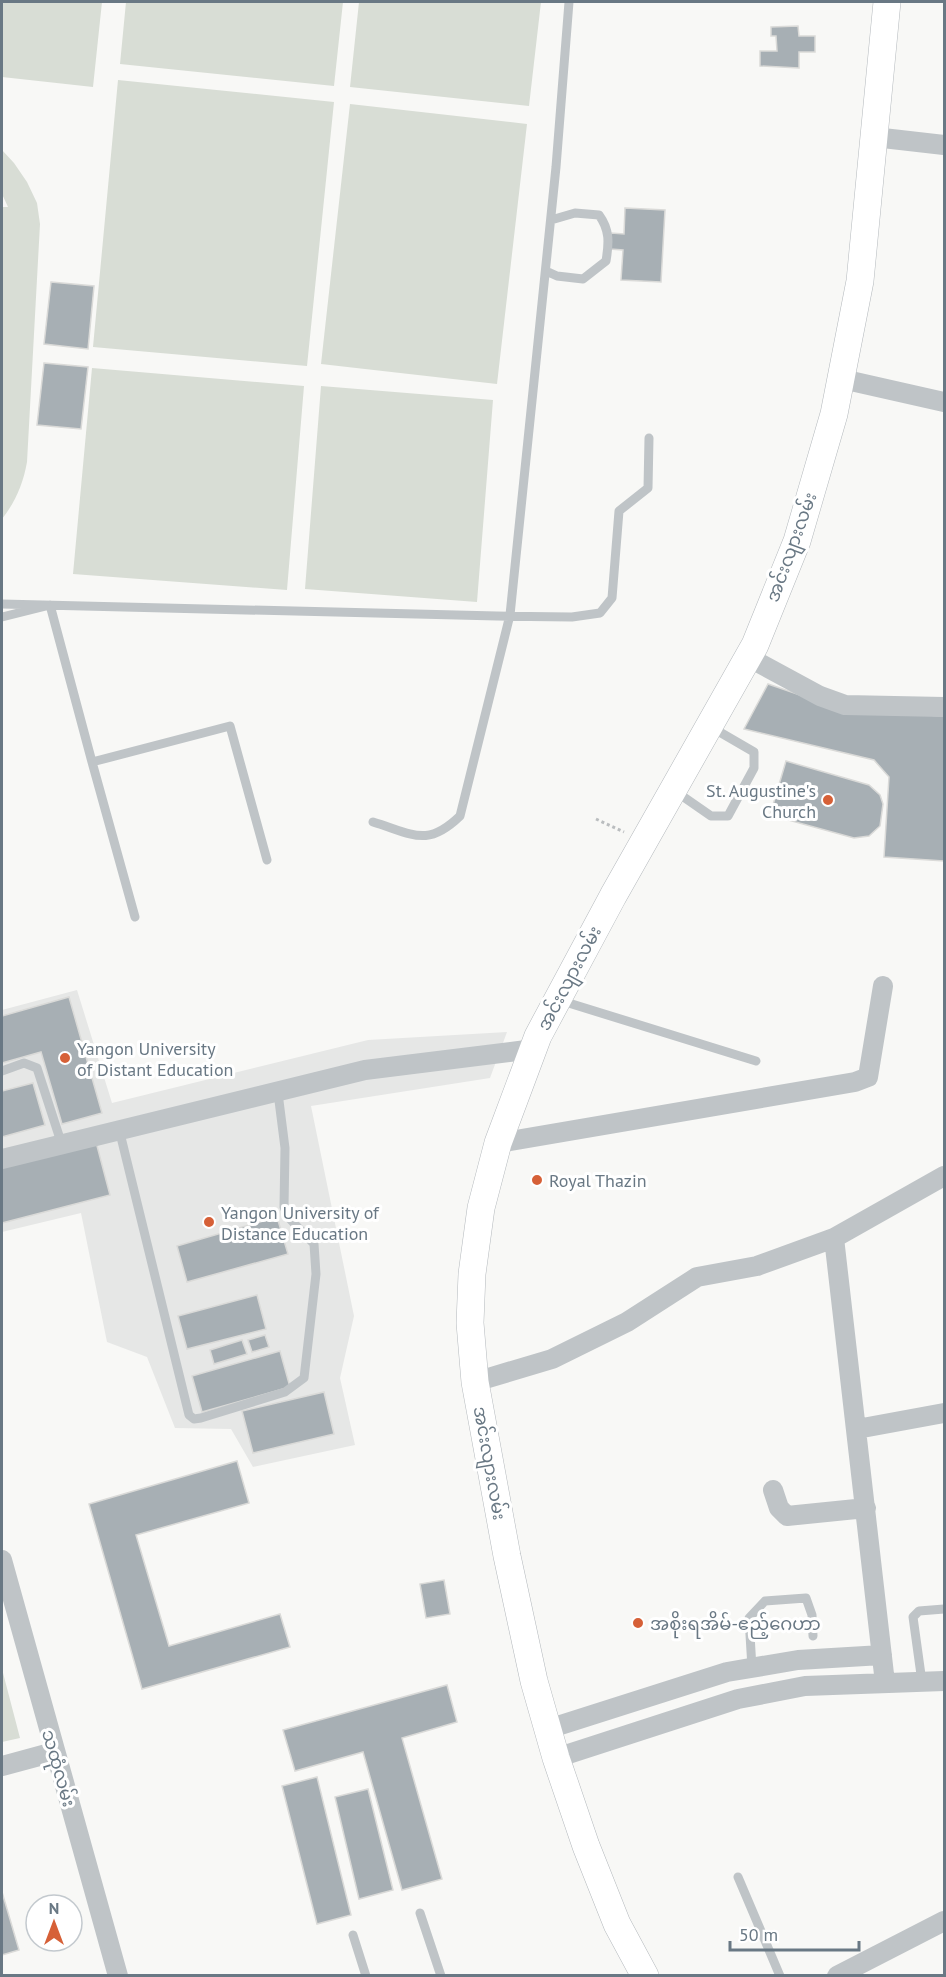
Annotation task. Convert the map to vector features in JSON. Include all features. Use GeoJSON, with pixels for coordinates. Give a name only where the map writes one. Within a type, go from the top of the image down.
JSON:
{"type":"FeatureCollection","features":[{"type":"Feature","properties":{"kind":"main road","name":"အင်းလျားလမ်း"},"geometry":{"type":"LineString","coordinates":[[645,1976],[617,1924],[586,1846],[556,1758],[520,1621],[475,1382],[470,1323],[472,1274],[481,1208],[498,1143],[534,1048],[557,999],[748,657],[797,541],[834,414],[860,281],[887,2]]}},
{"type":"Feature","properties":{"kind":"street"},"geometry":{"type":"LineString","coordinates":[[874,137],[945,145]]}},
{"type":"Feature","properties":{"kind":"street"},"geometry":{"type":"LineString","coordinates":[[842,379],[945,402]]}},
{"type":"Feature","properties":{"kind":"street"},"geometry":{"type":"LineString","coordinates":[[748,657],[820,696],[845,705],[945,706]]}},
{"type":"Feature","properties":{"kind":"street"},"geometry":{"type":"LineString","coordinates":[[498,1143],[855,1082],[868,1077],[883,986]]}},
{"type":"Feature","properties":{"kind":"street"},"geometry":{"type":"LineString","coordinates":[[2,1160],[119,1129],[278,1093],[364,1070],[534,1048]]}},
{"type":"Feature","properties":{"kind":"street"},"geometry":{"type":"LineString","coordinates":[[475,1382],[552,1359],[627,1322],[697,1277],[757,1266],[834,1238],[945,1176]]}},
{"type":"Feature","properties":{"kind":"street"},"geometry":{"type":"LineString","coordinates":[[834,1238],[885,1683]]}},
{"type":"Feature","properties":{"kind":"street"},"geometry":{"type":"LineString","coordinates":[[857,1428],[945,1413]]}},
{"type":"Feature","properties":{"kind":"street"},"geometry":{"type":"LineString","coordinates":[[773,1490],[779,1508],[787,1516],[866,1508]]}},
{"type":"Feature","properties":{"kind":"street","name":"သထုံလမ်း"},"geometry":{"type":"LineString","coordinates":[[2,1560],[118,1976]]}},
{"type":"Feature","properties":{"kind":"street"},"geometry":{"type":"LineString","coordinates":[[548,1729],[727,1672],[798,1660],[882,1655]]}},
{"type":"Feature","properties":{"kind":"street"},"geometry":{"type":"LineString","coordinates":[[556,1758],[738,1699],[805,1686],[945,1681]]}},
{"type":"Feature","properties":{"kind":"street"},"geometry":{"type":"LineString","coordinates":[[2,1766],[54,1752]]}},
{"type":"Feature","properties":{"kind":"street"},"geometry":{"type":"LineString","coordinates":[[837,1976],[945,1921]]}},
{"type":"Feature","properties":{"kind":"lane"},"geometry":{"type":"LineString","coordinates":[[373,822],[426,838],[446,830],[460,816],[510,615],[551,220],[569,2]]}},
{"type":"Feature","properties":{"kind":"lane"},"geometry":{"type":"LineString","coordinates":[[546,270],[557,276],[583,279],[606,261],[608,249],[608,227],[599,215],[575,213],[551,220]]}},
{"type":"Feature","properties":{"kind":"lane"},"geometry":{"type":"LineString","coordinates":[[2,604],[572,617],[600,613],[612,598],[619,511],[648,488],[649,438]]}},
{"type":"Feature","properties":{"kind":"lane"},"geometry":{"type":"LineString","coordinates":[[2,617],[50,605]]}},
{"type":"Feature","properties":{"kind":"lane"},"geometry":{"type":"LineString","coordinates":[[50,605],[135,917]]}},
{"type":"Feature","properties":{"kind":"lane"},"geometry":{"type":"LineString","coordinates":[[92,762],[230,726],[267,860]]}},
{"type":"Feature","properties":{"kind":"lane"},"geometry":{"type":"LineString","coordinates":[[675,791],[711,816],[728,816],[754,768],[754,752],[710,727]]}},
{"type":"Feature","properties":{"kind":"lane"},"geometry":{"type":"LineString","coordinates":[[557,999],[756,1061]]}},
{"type":"Feature","properties":{"kind":"lane"},"geometry":{"type":"LineString","coordinates":[[2,1071],[24,1063],[37,1068],[62,1145]]}},
{"type":"Feature","properties":{"kind":"lane"},"geometry":{"type":"LineString","coordinates":[[119,1129],[189,1414],[194,1419],[201,1418],[285,1392],[304,1377],[316,1274],[314,1244],[289,1218],[284,1207],[285,1148],[278,1093]]}},
{"type":"Feature","properties":{"kind":"lane"},"geometry":{"type":"LineString","coordinates":[[752,1668],[749,1618],[765,1601],[806,1598],[812,1615],[813,1636]]}},
{"type":"Feature","properties":{"kind":"lane"},"geometry":{"type":"LineString","coordinates":[[922,1682],[913,1617],[919,1611],[945,1609]]}},
{"type":"Feature","properties":{"kind":"lane"},"geometry":{"type":"LineString","coordinates":[[738,1877],[780,1976]]}},
{"type":"Feature","properties":{"kind":"lane"},"geometry":{"type":"LineString","coordinates":[[420,1913],[441,1976]]}},
{"type":"Feature","properties":{"kind":"lane"},"geometry":{"type":"LineString","coordinates":[[353,1935],[366,1976]]}},
{"type":"Feature","properties":{"kind":"path"},"geometry":{"type":"LineString","coordinates":[[596,819],[645,842]]}},
{"type":"Feature","properties":{"kind":"shaded area"},"geometry":{"type":"Polygon","coordinates":[[[2,2],[102,2],[93,87],[2,77],[2,2]]]}},
{"type":"Feature","properties":{"kind":"shaded area"},"geometry":{"type":"Polygon","coordinates":[[[126,2],[343,2],[334,86],[120,64],[126,2]]]}},
{"type":"Feature","properties":{"kind":"shaded area"},"geometry":{"type":"Polygon","coordinates":[[[359,2],[541,2],[529,106],[350,87],[359,2]]]}},
{"type":"Feature","properties":{"kind":"shaded area"},"geometry":{"type":"Polygon","coordinates":[[[118,80],[334,102],[307,366],[93,347],[118,80]]]}},
{"type":"Feature","properties":{"kind":"shaded area"},"geometry":{"type":"Polygon","coordinates":[[[350,104],[527,124],[497,384],[321,364],[350,104]]]}},
{"type":"Feature","properties":{"kind":"shaded area"},"geometry":{"type":"Polygon","coordinates":[[[2,150],[27,182],[37,203],[40,224],[27,462],[18,492],[2,519],[2,207],[8,207],[2,194],[2,150]]]}},
{"type":"Feature","properties":{"kind":"shaded area"},"geometry":{"type":"Polygon","coordinates":[[[92,368],[304,386],[287,590],[73,574],[92,368]]]}},
{"type":"Feature","properties":{"kind":"shaded area"},"geometry":{"type":"Polygon","coordinates":[[[321,386],[493,400],[477,602],[305,589],[321,386]]]}},
{"type":"Feature","properties":{"kind":"shaded area","name":"Yangon University of Distance Education"},"geometry":{"type":"Polygon","coordinates":[[[77,990],[112,1103],[368,1040],[507,1032],[490,1078],[311,1106],[354,1316],[340,1378],[355,1445],[253,1467],[231,1429],[175,1428],[147,1357],[107,1342],[81,1213],[2,1232],[2,1010],[77,990]]]}},
{"type":"Feature","properties":{"kind":"shaded area"},"geometry":{"type":"Polygon","coordinates":[[[2,1669],[20,1738],[2,1742],[2,1669]]]}},
{"type":"Feature","properties":{"kind":"building"},"geometry":{"type":"Polygon","coordinates":[[[798,26],[799,36],[815,36],[815,52],[799,52],[799,68],[760,66],[760,51],[777,51],[776,36],[771,36],[771,27],[798,26]]]}},
{"type":"Feature","properties":{"kind":"building"},"geometry":{"type":"Polygon","coordinates":[[[625,208],[665,210],[661,282],[621,280],[623,250],[610,249],[611,233],[624,234],[625,208]]]}},
{"type":"Feature","properties":{"kind":"building"},"geometry":{"type":"Polygon","coordinates":[[[51,282],[94,286],[88,349],[44,344],[51,282]]]}},
{"type":"Feature","properties":{"kind":"building"},"geometry":{"type":"Polygon","coordinates":[[[44,363],[88,367],[81,429],[37,425],[44,363]]]}},
{"type":"Feature","properties":{"kind":"building"},"geometry":{"type":"Polygon","coordinates":[[[768,684],[844,710],[944,716],[944,861],[884,857],[889,777],[874,760],[744,729],[768,684]]]}},
{"type":"Feature","properties":{"kind":"building","name":"St. Augustine's Church"},"geometry":{"type":"Polygon","coordinates":[[[786,761],[869,785],[880,795],[883,804],[880,826],[869,836],[854,838],[770,815],[786,761]]]}},
{"type":"Feature","properties":{"kind":"building","name":"Yangon University of Distant Education"},"geometry":{"type":"Polygon","coordinates":[[[69,997],[102,1113],[62,1124],[41,1052],[2,1063],[2,1016],[69,997]]]}},
{"type":"Feature","properties":{"kind":"building"},"geometry":{"type":"Polygon","coordinates":[[[33,1083],[45,1125],[2,1137],[2,1091],[33,1083]]]}},
{"type":"Feature","properties":{"kind":"building"},"geometry":{"type":"Polygon","coordinates":[[[96,1142],[110,1195],[2,1223],[2,1167],[96,1142]]]}},
{"type":"Feature","properties":{"kind":"building"},"geometry":{"type":"Polygon","coordinates":[[[277,1217],[288,1254],[187,1282],[177,1246],[277,1217]]]}},
{"type":"Feature","properties":{"kind":"building"},"geometry":{"type":"Polygon","coordinates":[[[257,1295],[266,1329],[187,1349],[178,1316],[257,1295]]]}},
{"type":"Feature","properties":{"kind":"building"},"geometry":{"type":"Polygon","coordinates":[[[265,1335],[269,1347],[252,1352],[248,1340],[265,1335]]]}},
{"type":"Feature","properties":{"kind":"building"},"geometry":{"type":"Polygon","coordinates":[[[242,1340],[247,1354],[214,1364],[210,1350],[242,1340]]]}},
{"type":"Feature","properties":{"kind":"building"},"geometry":{"type":"Polygon","coordinates":[[[280,1351],[290,1387],[202,1412],[192,1376],[280,1351]]]}},
{"type":"Feature","properties":{"kind":"building"},"geometry":{"type":"Polygon","coordinates":[[[324,1392],[334,1434],[253,1453],[242,1411],[324,1392]]]}},
{"type":"Feature","properties":{"kind":"building"},"geometry":{"type":"Polygon","coordinates":[[[237,1461],[249,1503],[136,1535],[169,1646],[280,1614],[290,1647],[142,1689],[89,1504],[237,1461]]]}},
{"type":"Feature","properties":{"kind":"building"},"geometry":{"type":"Polygon","coordinates":[[[444,1580],[450,1614],[426,1618],[420,1584],[444,1580]]]}},
{"type":"Feature","properties":{"kind":"building"},"geometry":{"type":"Polygon","coordinates":[[[447,1685],[457,1722],[402,1738],[442,1879],[402,1890],[363,1752],[295,1771],[283,1730],[447,1685]]]}},
{"type":"Feature","properties":{"kind":"building"},"geometry":{"type":"Polygon","coordinates":[[[317,1777],[351,1915],[317,1924],[282,1786],[317,1777]]]}},
{"type":"Feature","properties":{"kind":"building"},"geometry":{"type":"Polygon","coordinates":[[[368,1789],[393,1890],[359,1899],[335,1797],[368,1789]]]}},
{"type":"Feature","properties":{"kind":"building"},"geometry":{"type":"Polygon","coordinates":[[[2,1892],[19,1950],[2,1955],[2,1892]]]}},
{"type":"Feature","properties":{"kind":"place","name":"St. Augustine's Church"},"geometry":{"type":"Point","coordinates":[828,800]}},
{"type":"Feature","properties":{"kind":"place","name":"Yangon University of Distant Education"},"geometry":{"type":"Point","coordinates":[65,1058]}},
{"type":"Feature","properties":{"kind":"place","name":"Royal Thazin"},"geometry":{"type":"Point","coordinates":[537,1180]}},
{"type":"Feature","properties":{"kind":"place","name":"Yangon University of Distance Education"},"geometry":{"type":"Point","coordinates":[209,1222]}},
{"type":"Feature","properties":{"kind":"place","name":"အစိုးရအိမ်-ဧည့်ဂေဟာ"},"geometry":{"type":"Point","coordinates":[638,1623]}}]}
